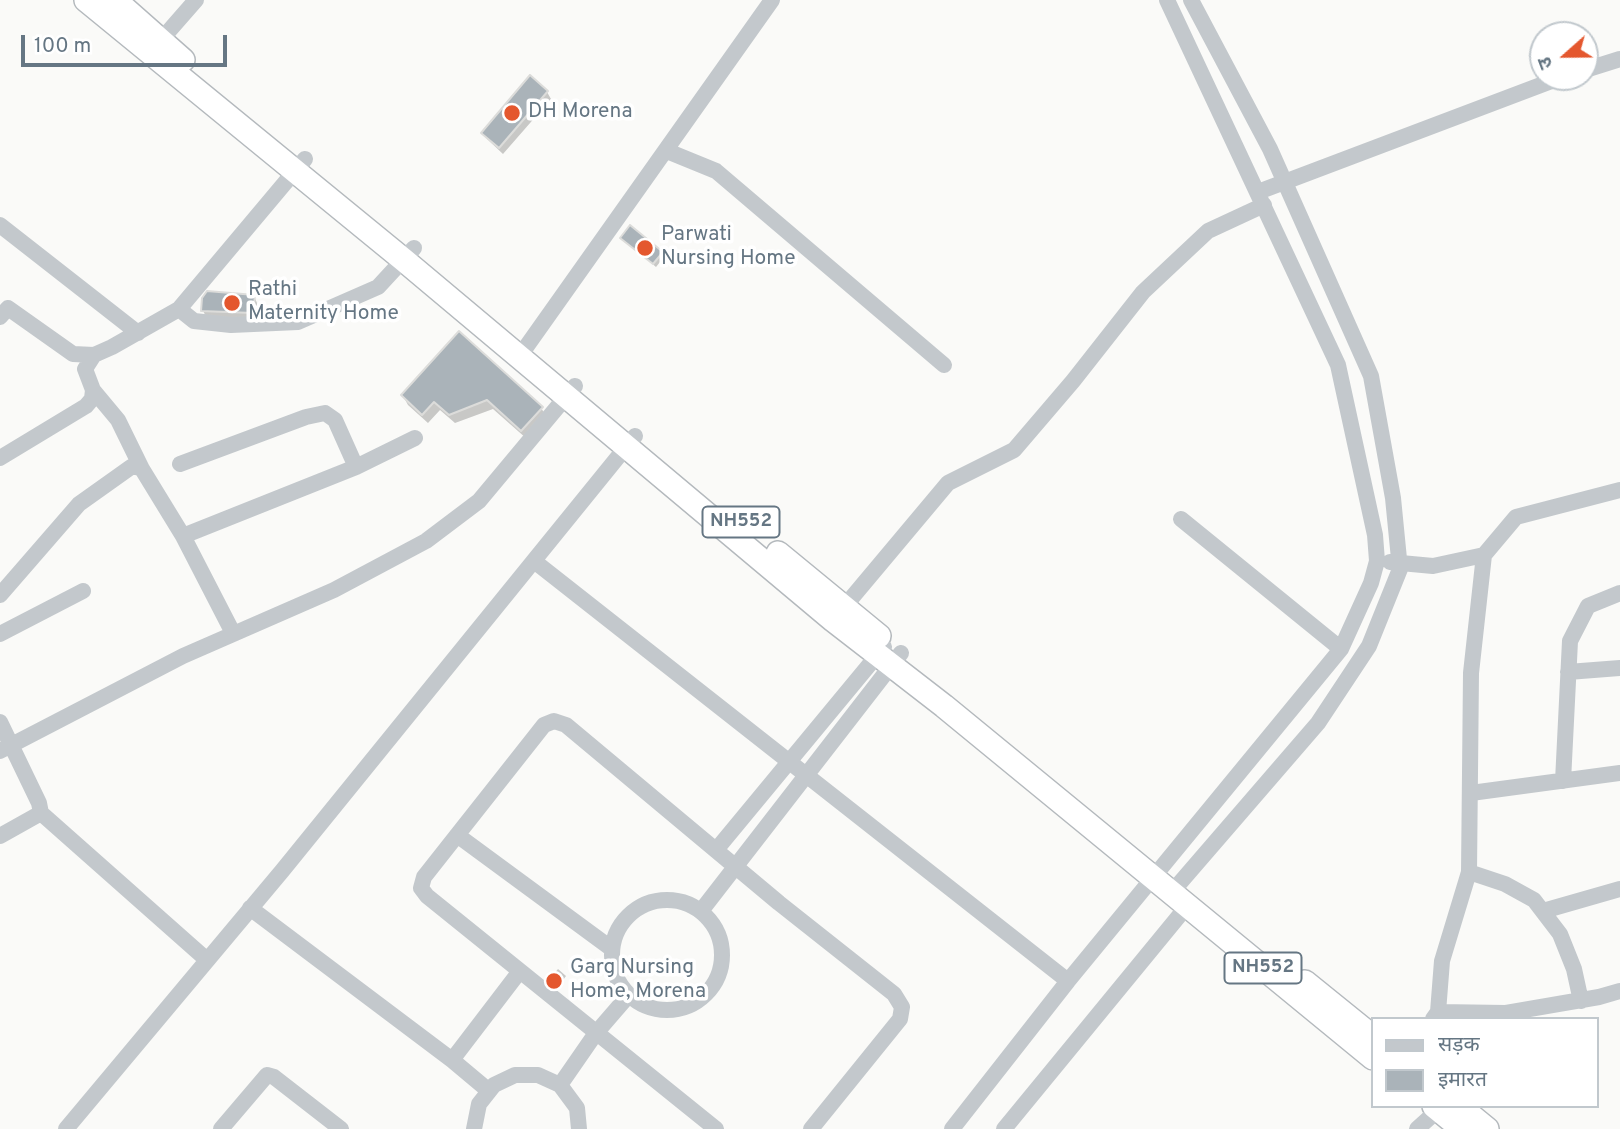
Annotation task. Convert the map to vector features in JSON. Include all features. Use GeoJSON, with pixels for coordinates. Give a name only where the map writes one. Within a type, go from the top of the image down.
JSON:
{"type":"FeatureCollection","features":[{"type":"Feature","properties":{"kind":"highway","name":"NH552"},"geometry":{"type":"LineString","coordinates":[[86,0],[156,47],[301,165],[839,614],[1158,872],[1372,1057]]}},
{"type":"Feature","properties":{"kind":"highway","name":"NH552"},"geometry":{"type":"LineString","coordinates":[[114,0],[156,47]]}},
{"type":"Feature","properties":{"kind":"highway","name":"NH552"},"geometry":{"type":"LineString","coordinates":[[1180,893],[1372,1036]]}},
{"type":"Feature","properties":{"kind":"highway"},"geometry":{"type":"LineString","coordinates":[[1444,1108],[1462,1129]]}},
{"type":"Feature","properties":{"kind":"highway"},"geometry":{"type":"LineString","coordinates":[[1445,1108],[1487,1129]]}},
{"type":"Feature","properties":{"kind":"street"},"geometry":{"type":"LineString","coordinates":[[156,47],[197,0]]}},
{"type":"Feature","properties":{"kind":"street"},"geometry":{"type":"LineString","coordinates":[[524,351],[772,0]]}},
{"type":"Feature","properties":{"kind":"street"},"geometry":{"type":"LineString","coordinates":[[952,1129],[1068,981],[1341,649],[1371,583],[1377,561],[1375,535],[1338,365],[1167,0]]}},
{"type":"Feature","properties":{"kind":"street"},"geometry":{"type":"LineString","coordinates":[[1004,1129],[1180,893],[1318,723],[1369,646],[1400,569],[1393,498],[1371,376],[1284,181],[1191,0]]}},
{"type":"Feature","properties":{"kind":"street"},"geometry":{"type":"LineString","coordinates":[[1599,66],[1620,59]]}},
{"type":"Feature","properties":{"kind":"street"},"geometry":{"type":"LineString","coordinates":[[839,614],[948,483],[1014,450],[1143,292],[1208,230],[1261,199],[1284,181],[1529,89]]}},
{"type":"Feature","properties":{"kind":"street"},"geometry":{"type":"LineString","coordinates":[[667,151],[716,171],[944,365]]}},
{"type":"Feature","properties":{"kind":"street"},"geometry":{"type":"LineString","coordinates":[[89,362],[179,309],[301,165]]}},
{"type":"Feature","properties":{"kind":"street"},"geometry":{"type":"LineString","coordinates":[[0,225],[138,333]]}},
{"type":"Feature","properties":{"kind":"street"},"geometry":{"type":"LineString","coordinates":[[179,309],[194,321],[298,322],[377,287],[410,255]]}},
{"type":"Feature","properties":{"kind":"street"},"geometry":{"type":"LineString","coordinates":[[3,308],[89,362]]}},
{"type":"Feature","properties":{"kind":"street"},"geometry":{"type":"LineString","coordinates":[[0,458],[86,406],[92,399],[93,390],[89,362]]}},
{"type":"Feature","properties":{"kind":"street"},"geometry":{"type":"LineString","coordinates":[[93,390],[118,420],[142,469],[183,536],[233,633]]}},
{"type":"Feature","properties":{"kind":"street"},"geometry":{"type":"LineString","coordinates":[[5,748],[233,633],[334,590],[426,541],[479,501],[571,391]]}},
{"type":"Feature","properties":{"kind":"street"},"geometry":{"type":"LineString","coordinates":[[180,464],[306,416],[325,414],[335,421],[356,467]]}},
{"type":"Feature","properties":{"kind":"street"},"geometry":{"type":"LineString","coordinates":[[183,536],[356,467],[415,438]]}},
{"type":"Feature","properties":{"kind":"street"},"geometry":{"type":"LineString","coordinates":[[66,1129],[631,441]]}},
{"type":"Feature","properties":{"kind":"street"},"geometry":{"type":"LineString","coordinates":[[0,595],[79,504],[131,467],[142,469]]}},
{"type":"Feature","properties":{"kind":"street"},"geometry":{"type":"LineString","coordinates":[[1620,489],[1517,517],[1484,555],[1471,673],[1469,872],[1442,961],[1435,1016],[1506,1013],[1581,1001],[1620,990]]}},
{"type":"Feature","properties":{"kind":"street"},"geometry":{"type":"LineString","coordinates":[[1181,519],[1341,649]]}},
{"type":"Feature","properties":{"kind":"street"},"geometry":{"type":"LineString","coordinates":[[1377,561],[1433,566],[1484,555]]}},
{"type":"Feature","properties":{"kind":"street"},"geometry":{"type":"LineString","coordinates":[[534,561],[1068,981]]}},
{"type":"Feature","properties":{"kind":"street"},"geometry":{"type":"LineString","coordinates":[[0,634],[83,591]]}},
{"type":"Feature","properties":{"kind":"street"},"geometry":{"type":"LineString","coordinates":[[1563,781],[1570,641],[1588,606],[1620,593]]}},
{"type":"Feature","properties":{"kind":"street"},"geometry":{"type":"LineString","coordinates":[[716,850],[790,762],[889,653]]}},
{"type":"Feature","properties":{"kind":"street"},"geometry":{"type":"LineString","coordinates":[[701,911],[805,774],[889,653]]}},
{"type":"Feature","properties":{"kind":"street"},"geometry":{"type":"LineString","coordinates":[[1567,672],[1620,668]]}},
{"type":"Feature","properties":{"kind":"street"},"geometry":{"type":"LineString","coordinates":[[716,1129],[427,896],[421,888],[424,877],[544,725],[554,721],[566,725],[894,994],[902,1007],[900,1019],[811,1129]]}},
{"type":"Feature","properties":{"kind":"street"},"geometry":{"type":"LineString","coordinates":[[0,722],[5,748],[39,803],[41,813],[207,960]]}},
{"type":"Feature","properties":{"kind":"street"},"geometry":{"type":"LineString","coordinates":[[1471,793],[1620,773]]}},
{"type":"Feature","properties":{"kind":"street"},"geometry":{"type":"LineString","coordinates":[[0,836],[41,813]]}},
{"type":"Feature","properties":{"kind":"street"},"geometry":{"type":"LineString","coordinates":[[457,835],[612,949]]}},
{"type":"Feature","properties":{"kind":"street"},"geometry":{"type":"LineString","coordinates":[[1469,872],[1505,884],[1534,900],[1560,934],[1574,969],[1581,1001]]}},
{"type":"Feature","properties":{"kind":"street"},"geometry":{"type":"LineString","coordinates":[[1543,911],[1620,889]]}},
{"type":"Feature","properties":{"kind":"street"},"geometry":{"type":"LineString","coordinates":[[655,900],[680,901],[701,911],[719,935],[722,965],[709,992],[684,1009],[655,1010],[628,996],[615,976],[612,949],[617,928],[633,910],[655,900]]}},
{"type":"Feature","properties":{"kind":"street"},"geometry":{"type":"LineString","coordinates":[[250,908],[452,1060],[489,1091]]}},
{"type":"Feature","properties":{"kind":"street"},"geometry":{"type":"LineString","coordinates":[[452,1060],[520,971]]}},
{"type":"Feature","properties":{"kind":"street"},"geometry":{"type":"LineString","coordinates":[[560,1085],[596,1032],[628,996]]}},
{"type":"Feature","properties":{"kind":"street"},"geometry":{"type":"LineString","coordinates":[[474,1129],[479,1104],[494,1085],[515,1075],[538,1075],[571,1069]]}},
{"type":"Feature","properties":{"kind":"street"},"geometry":{"type":"LineString","coordinates":[[221,1129],[267,1075],[274,1077],[341,1129]]}},
{"type":"Feature","properties":{"kind":"street"},"geometry":{"type":"LineString","coordinates":[[538,1075],[560,1085],[577,1108],[579,1129]]}},
{"type":"Feature","properties":{"kind":"street"},"geometry":{"type":"LineString","coordinates":[[1417,1129],[1442,1108]]}},
{"type":"Feature","properties":{"kind":"building"},"geometry":{"type":"Polygon","coordinates":[[[530,75],[548,91],[499,148],[481,133],[530,75]]]}},
{"type":"Feature","properties":{"kind":"building"},"geometry":{"type":"Polygon","coordinates":[[[630,225],[663,252],[653,264],[620,238],[630,225]]]}},
{"type":"Feature","properties":{"kind":"building"},"geometry":{"type":"Polygon","coordinates":[[[207,291],[255,295],[253,313],[201,311],[202,298],[207,291]]]}},
{"type":"Feature","properties":{"kind":"building"},"geometry":{"type":"Polygon","coordinates":[[[459,331],[543,407],[521,431],[487,400],[449,415],[434,402],[422,415],[401,395],[459,331]]]}},
{"type":"Feature","properties":{"kind":"place","name":"DH Morena"},"geometry":{"type":"Point","coordinates":[512,113]}},
{"type":"Feature","properties":{"kind":"place","name":"Parwati Nursing Home"},"geometry":{"type":"Point","coordinates":[645,248]}},
{"type":"Feature","properties":{"kind":"place","name":"Rathi Maternity Home"},"geometry":{"type":"Point","coordinates":[232,303]}},
{"type":"Feature","properties":{"kind":"place","name":"Garg Nursing Home, Morena"},"geometry":{"type":"Point","coordinates":[554,981]}}]}
